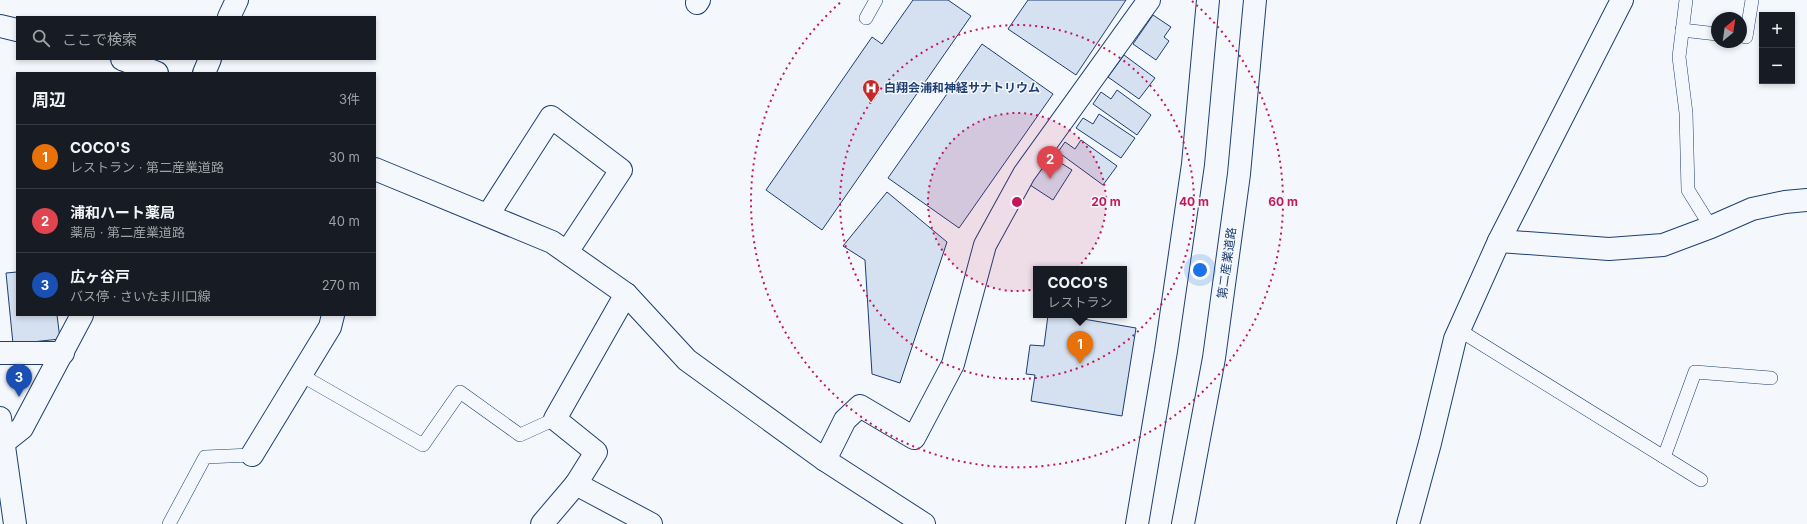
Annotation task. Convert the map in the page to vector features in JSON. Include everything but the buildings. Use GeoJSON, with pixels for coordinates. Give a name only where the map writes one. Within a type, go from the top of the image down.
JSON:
{"type":"FeatureCollection","features":[{"type":"Feature","properties":{"kind":"street"},"geometry":{"type":"LineString","coordinates":[[229,16],[237,0]]}},
{"type":"Feature","properties":{"kind":"street"},"geometry":{"type":"LineString","coordinates":[[825,460],[845,420],[860,406],[914,438],[953,364],[985,245],[1024,174],[1149,0]]}},
{"type":"Feature","properties":{"kind":"street"},"geometry":{"type":"LineString","coordinates":[[1137,524],[1168,343],[1193,164],[1208,0]]}},
{"type":"Feature","properties":{"kind":"street","name":"第二産業道路"},"geometry":{"type":"LineString","coordinates":[[1183,524],[1214,358],[1239,174],[1255,0]]}},
{"type":"Feature","properties":{"kind":"street"},"geometry":{"type":"LineString","coordinates":[[1408,524],[1430,443],[1455,340],[1459,330],[1499,241],[1622,0]]}},
{"type":"Feature","properties":{"kind":"street"},"geometry":{"type":"LineString","coordinates":[[0,26],[16,30]]}},
{"type":"Feature","properties":{"kind":"street"},"geometry":{"type":"LineString","coordinates":[[125,60],[155,72]]}},
{"type":"Feature","properties":{"kind":"street"},"geometry":{"type":"LineString","coordinates":[[204,72],[210,60]]}},
{"type":"Feature","properties":{"kind":"street"},"geometry":{"type":"LineString","coordinates":[[488,215],[551,117],[621,170],[567,252]]}},
{"type":"Feature","properties":{"kind":"street"},"geometry":{"type":"LineString","coordinates":[[376,170],[552,242],[626,294],[688,360],[825,460],[924,524]]}},
{"type":"Feature","properties":{"kind":"street"},"geometry":{"type":"LineString","coordinates":[[1499,241],[1609,249],[1663,245],[1711,227],[1752,209],[1785,202],[1807,200]]}},
{"type":"Feature","properties":{"kind":"street"},"geometry":{"type":"LineString","coordinates":[[542,524],[576,484],[596,452],[555,419],[626,294]]}},
{"type":"Feature","properties":{"kind":"street"},"geometry":{"type":"LineString","coordinates":[[3,443],[22,428],[82,316]]}},
{"type":"Feature","properties":{"kind":"street"},"geometry":{"type":"LineString","coordinates":[[252,455],[330,327],[333,316]]}},
{"type":"Feature","properties":{"kind":"street"},"geometry":{"type":"LineString","coordinates":[[0,353],[63,353]]}},
{"type":"Feature","properties":{"kind":"street"},"geometry":{"type":"LineString","coordinates":[[0,418],[15,524]]}},
{"type":"Feature","properties":{"kind":"street"},"geometry":{"type":"LineString","coordinates":[[576,484],[651,524]]}},
{"type":"Feature","properties":{"kind":"lane"},"geometry":{"type":"LineString","coordinates":[[866,18],[876,0]]}},
{"type":"Feature","properties":{"kind":"lane"},"geometry":{"type":"LineString","coordinates":[[1686,0],[1679,57],[1686,113],[1688,190],[1711,227]]}},
{"type":"Feature","properties":{"kind":"lane"},"geometry":{"type":"LineString","coordinates":[[1747,30],[1752,0]]}},
{"type":"Feature","properties":{"kind":"lane"},"geometry":{"type":"LineString","coordinates":[[1682,30],[1711,33]]}},
{"type":"Feature","properties":{"kind":"lane"},"geometry":{"type":"LineString","coordinates":[[1459,330],[1701,480]]}},
{"type":"Feature","properties":{"kind":"lane"},"geometry":{"type":"LineString","coordinates":[[1664,457],[1695,372],[1771,378]]}},
{"type":"Feature","properties":{"kind":"lane"},"geometry":{"type":"LineString","coordinates":[[301,375],[423,445],[460,392],[520,435],[555,419]]}},
{"type":"Feature","properties":{"kind":"lane"},"geometry":{"type":"LineString","coordinates":[[169,524],[205,457],[252,455]]}},
{"type":"Feature","properties":{"kind":"place","name":"白翔会浦和神経サナトリウム"},"geometry":{"type":"Point","coordinates":[871,103]}},
{"type":"Feature","properties":{"kind":"place","name":"浦和ハート薬局"},"geometry":{"type":"Point","coordinates":[1050,179]}},
{"type":"Feature","properties":{"kind":"place","name":"COCO'S"},"geometry":{"type":"Point","coordinates":[1080,364]}},
{"type":"Feature","properties":{"kind":"place","name":"広ヶ谷戸"},"geometry":{"type":"Point","coordinates":[19,397]}}]}
